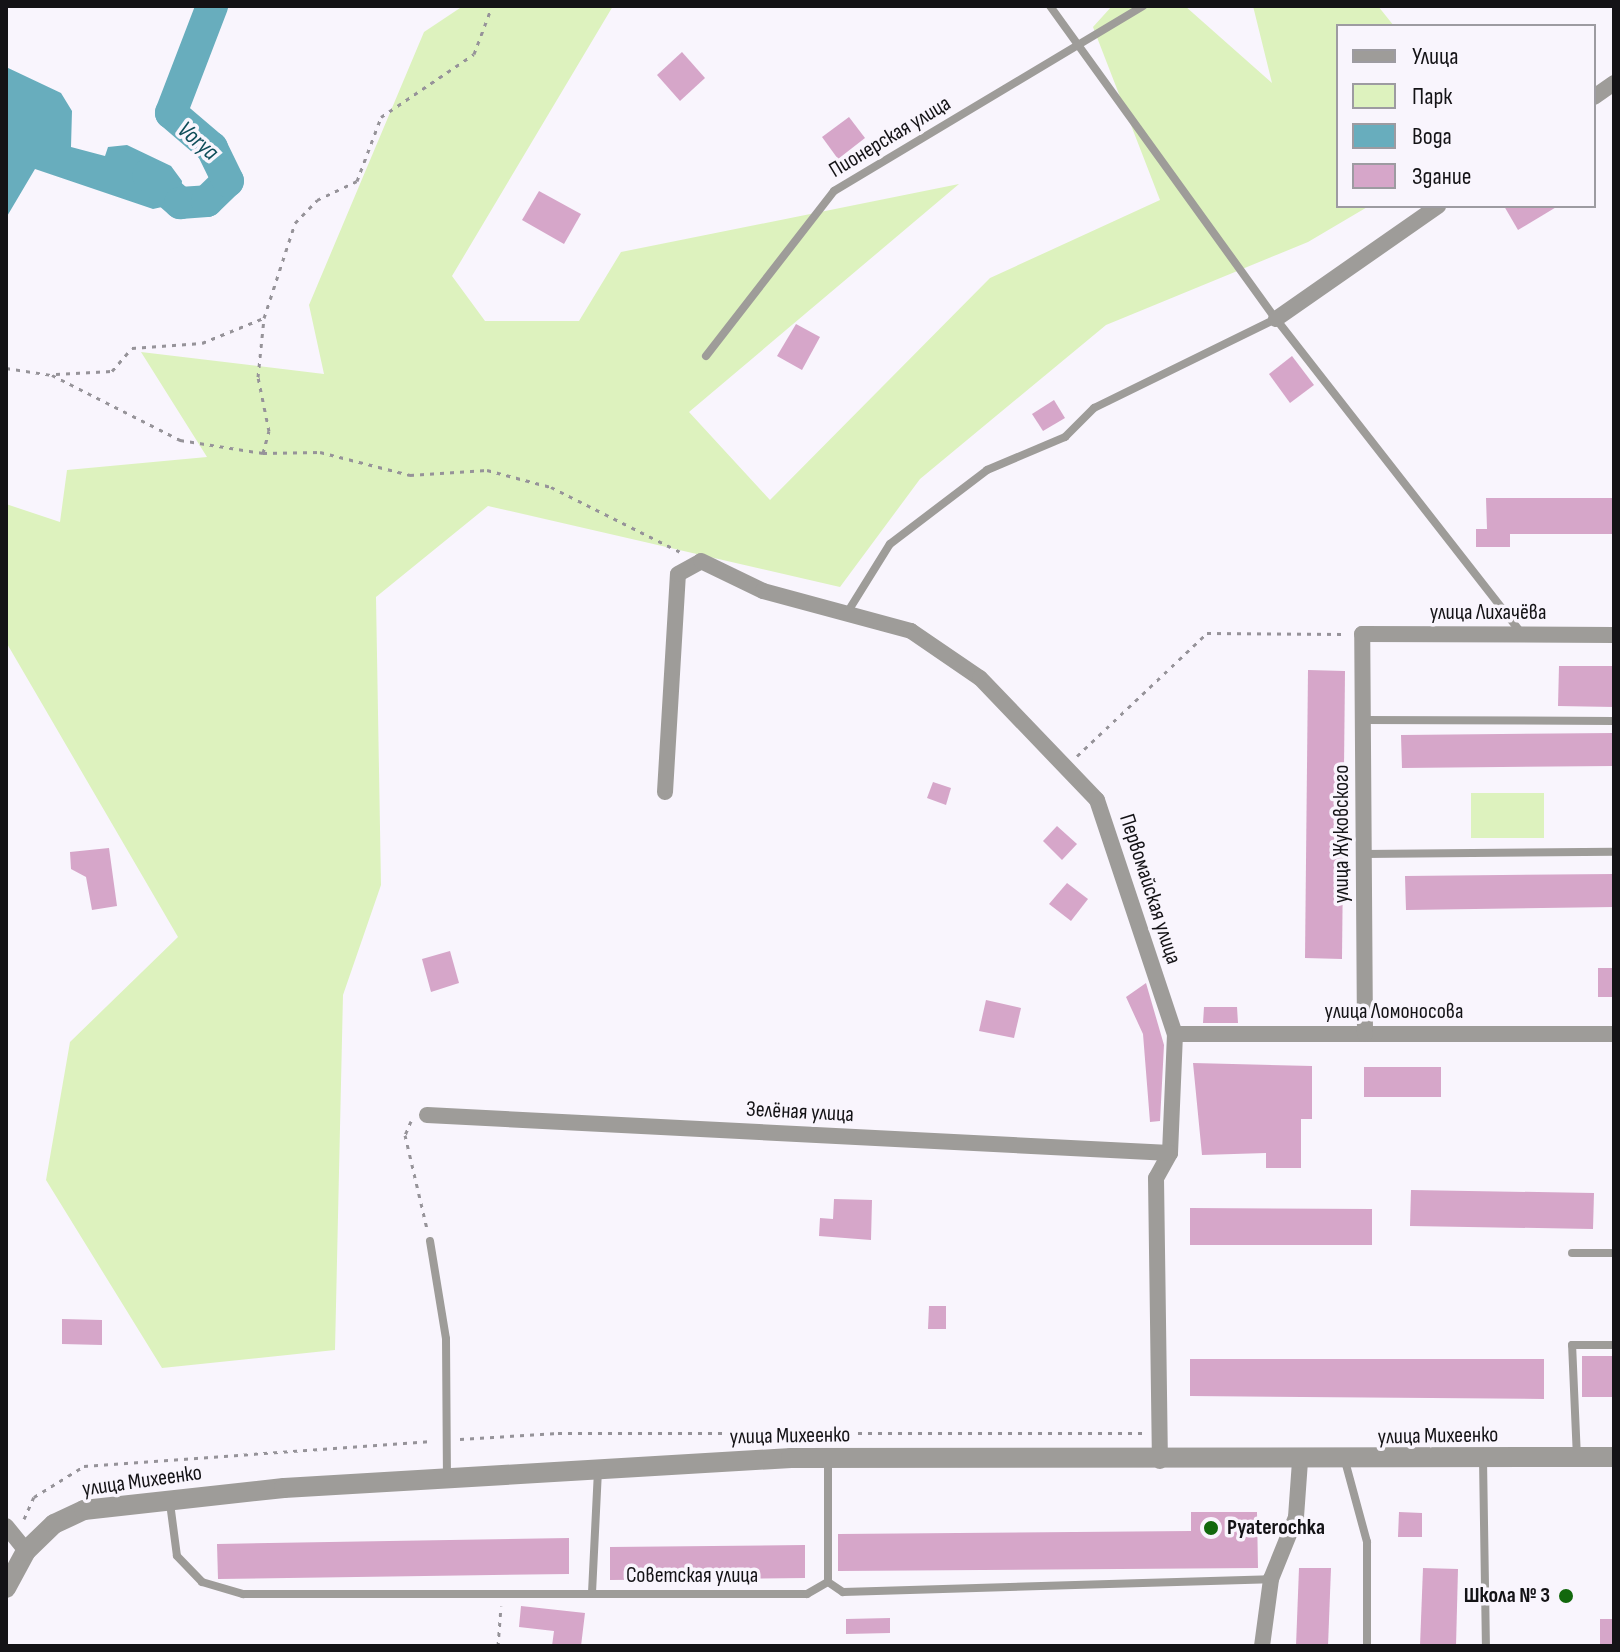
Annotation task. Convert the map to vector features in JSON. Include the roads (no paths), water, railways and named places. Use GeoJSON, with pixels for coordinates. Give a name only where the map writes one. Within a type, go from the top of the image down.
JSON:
{"type":"FeatureCollection","features":[{"type":"Feature","properties":{"kind":"street"},"geometry":{"type":"LineString","coordinates":[[1596,96],[1614,83]]}},
{"type":"Feature","properties":{"kind":"street"},"geometry":{"type":"LineString","coordinates":[[1276,319],[1435,208]]}},
{"type":"Feature","properties":{"kind":"street","name":"Первомайская улица"},"geometry":{"type":"LineString","coordinates":[[665,792],[678,574],[701,561],[763,591],[911,631],[980,678],[1097,800],[1175,1034],[1170,1153],[1156,1178],[1160,1461]]}},
{"type":"Feature","properties":{"kind":"street","name":"улица Лихачёва"},"geometry":{"type":"LineString","coordinates":[[1362,634],[1614,635]]}},
{"type":"Feature","properties":{"kind":"street","name":"улица Жуковского"},"geometry":{"type":"LineString","coordinates":[[1362,634],[1365,1034]]}},
{"type":"Feature","properties":{"kind":"street","name":"улица Ломоносова"},"geometry":{"type":"LineString","coordinates":[[1175,1034],[1614,1034]]}},
{"type":"Feature","properties":{"kind":"street","name":"Зелёная улица"},"geometry":{"type":"LineString","coordinates":[[427,1115],[1170,1153]]}},
{"type":"Feature","properties":{"kind":"street","name":"улица Михеенко"},"geometry":{"type":"LineString","coordinates":[[6,1588],[16,1538],[84,1510],[169,1499],[598,1466],[828,1458],[1345,1461],[1614,1457]]}},
{"type":"Feature","properties":{"kind":"street"},"geometry":{"type":"LineString","coordinates":[[1262,1646],[1271,1579],[1296,1517],[1300,1461]]}},
{"type":"Feature","properties":{"kind":"lane"},"geometry":{"type":"LineString","coordinates":[[1050,6],[1276,319],[1523,635]]}},
{"type":"Feature","properties":{"kind":"lane","name":"Пионерская улица"},"geometry":{"type":"LineString","coordinates":[[706,356],[834,191],[1143,6]]}},
{"type":"Feature","properties":{"kind":"lane"},"geometry":{"type":"LineString","coordinates":[[847,613],[890,544],[987,470],[1065,437],[1094,408],[1276,319]]}},
{"type":"Feature","properties":{"kind":"lane"},"geometry":{"type":"LineString","coordinates":[[1363,720],[1614,721]]}},
{"type":"Feature","properties":{"kind":"lane"},"geometry":{"type":"LineString","coordinates":[[1364,854],[1614,852]]}},
{"type":"Feature","properties":{"kind":"lane"},"geometry":{"type":"LineString","coordinates":[[430,1241],[446,1339],[447,1477]]}},
{"type":"Feature","properties":{"kind":"lane"},"geometry":{"type":"LineString","coordinates":[[1572,1253],[1614,1253]]}},
{"type":"Feature","properties":{"kind":"lane"},"geometry":{"type":"LineString","coordinates":[[1577,1458],[1572,1345],[1614,1345]]}},
{"type":"Feature","properties":{"kind":"lane"},"geometry":{"type":"LineString","coordinates":[[828,1458],[828,1582],[843,1592],[1271,1579]]}},
{"type":"Feature","properties":{"kind":"lane"},"geometry":{"type":"LineString","coordinates":[[1483,1459],[1486,1646]]}},
{"type":"Feature","properties":{"kind":"lane"},"geometry":{"type":"LineString","coordinates":[[1345,1461],[1367,1542],[1367,1646]]}},
{"type":"Feature","properties":{"kind":"lane"},"geometry":{"type":"LineString","coordinates":[[592,1593],[598,1466]]}},
{"type":"Feature","properties":{"kind":"lane","name":"Советская улица"},"geometry":{"type":"LineString","coordinates":[[169,1499],[177,1556],[202,1582],[243,1594],[807,1594],[828,1582]]}},
{"type":"Feature","properties":{"kind":"water"},"geometry":{"type":"Polygon","coordinates":[[[6,67],[61,93],[72,111],[71,147],[105,156],[108,147],[127,145],[171,166],[182,181],[180,203],[153,209],[35,169],[6,218],[6,67]]]}},
{"type":"Feature","properties":{"kind":"waterway","name":"Vorya"},"geometry":{"type":"LineString","coordinates":[[148,175],[180,203],[207,201],[228,181],[212,148],[171,113],[212,6]]}},
{"type":"Feature","properties":{"kind":"place","name":"Pyaterochka"},"geometry":{"type":"Point","coordinates":[1211,1528]}},
{"type":"Feature","properties":{"kind":"place","name":"Школа № 3"},"geometry":{"type":"Point","coordinates":[1566,1596]}}]}
